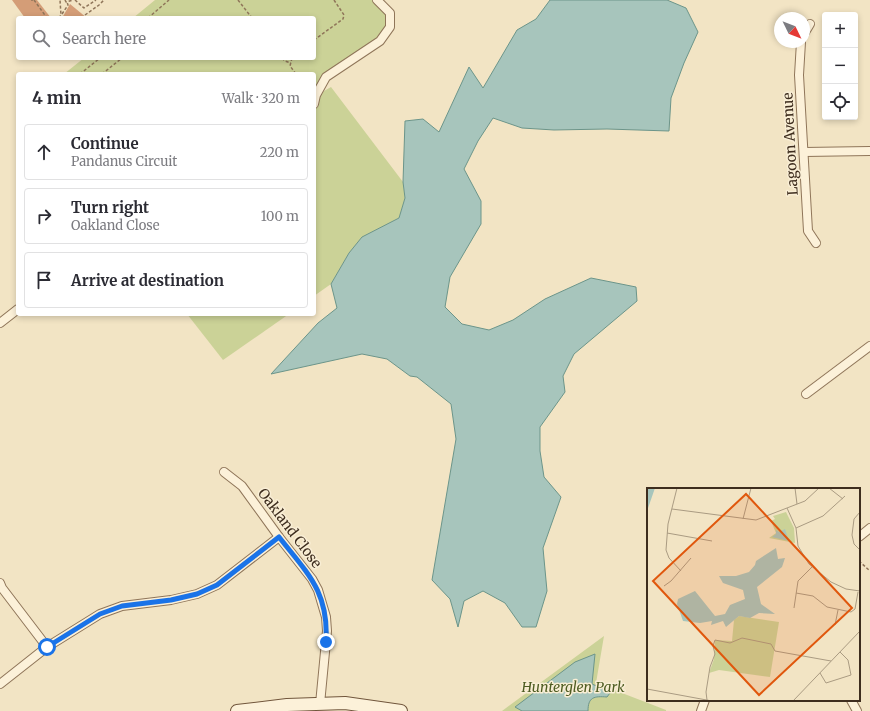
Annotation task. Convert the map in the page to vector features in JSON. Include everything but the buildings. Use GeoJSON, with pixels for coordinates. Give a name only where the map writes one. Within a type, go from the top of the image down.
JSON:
{"type":"FeatureCollection","features":[{"type":"Feature","properties":{"kind":"street"},"geometry":{"type":"LineString","coordinates":[[316,95],[326,78],[380,41],[390,27],[390,13],[377,0]]}},
{"type":"Feature","properties":{"kind":"street","name":"Lagoon Avenue"},"geometry":{"type":"LineString","coordinates":[[801,48],[799,75],[808,231],[816,243]]}},
{"type":"Feature","properties":{"kind":"street"},"geometry":{"type":"LineString","coordinates":[[804,152],[870,151]]}},
{"type":"Feature","properties":{"kind":"street"},"geometry":{"type":"LineString","coordinates":[[0,323],[16,311]]}},
{"type":"Feature","properties":{"kind":"street"},"geometry":{"type":"LineString","coordinates":[[806,394],[870,346]]}},
{"type":"Feature","properties":{"kind":"street","name":"Oakland Close"},"geometry":{"type":"LineString","coordinates":[[224,472],[242,486],[312,579],[318,590],[326,616],[327,631],[320,704]]}},
{"type":"Feature","properties":{"kind":"street"},"geometry":{"type":"LineString","coordinates":[[860,536],[870,528]]}},
{"type":"Feature","properties":{"kind":"street"},"geometry":{"type":"LineString","coordinates":[[0,684],[47,647],[100,614],[122,606],[171,600],[197,594],[217,585],[279,537]]}},
{"type":"Feature","properties":{"kind":"street"},"geometry":{"type":"LineString","coordinates":[[0,583],[2,588],[47,647]]}},
{"type":"Feature","properties":{"kind":"street"},"geometry":{"type":"LineString","coordinates":[[701,711],[705,701]]}},
{"type":"Feature","properties":{"kind":"street"},"geometry":{"type":"LineString","coordinates":[[852,701],[857,711]]}},
{"type":"Feature","properties":{"kind":"street"},"geometry":{"type":"LineString","coordinates":[[237,711],[287,705],[345,703],[401,711]]}},
{"type":"Feature","properties":{"kind":"path"},"geometry":{"type":"LineString","coordinates":[[32,0],[45,16]]}},
{"type":"Feature","properties":{"kind":"path"},"geometry":{"type":"LineString","coordinates":[[60,0],[61,15]]}},
{"type":"Feature","properties":{"kind":"path"},"geometry":{"type":"LineString","coordinates":[[61,15],[68,5],[66,1],[74,0],[88,13]]}},
{"type":"Feature","properties":{"kind":"path"},"geometry":{"type":"LineString","coordinates":[[84,8],[96,0]]}},
{"type":"Feature","properties":{"kind":"path"},"geometry":{"type":"LineString","coordinates":[[85,15],[104,0]]}},
{"type":"Feature","properties":{"kind":"path"},"geometry":{"type":"LineString","coordinates":[[150,16],[169,0]]}},
{"type":"Feature","properties":{"kind":"path"},"geometry":{"type":"LineString","coordinates":[[238,0],[250,16]]}},
{"type":"Feature","properties":{"kind":"path"},"geometry":{"type":"LineString","coordinates":[[316,39],[343,19],[344,15],[334,0]]}},
{"type":"Feature","properties":{"kind":"path"},"geometry":{"type":"LineString","coordinates":[[91,4],[95,8]]}},
{"type":"Feature","properties":{"kind":"path"},"geometry":{"type":"LineString","coordinates":[[82,72],[98,60]]}},
{"type":"Feature","properties":{"kind":"path"},"geometry":{"type":"LineString","coordinates":[[104,72],[120,60]]}},
{"type":"Feature","properties":{"kind":"path"},"geometry":{"type":"LineString","coordinates":[[284,60],[291,63]]}},
{"type":"Feature","properties":{"kind":"path"},"geometry":{"type":"LineString","coordinates":[[292,60],[290,66],[294,72]]}},
{"type":"Feature","properties":{"kind":"path"},"geometry":{"type":"LineString","coordinates":[[860,562],[870,571]]}},
{"type":"Feature","properties":{"kind":"green space"},"geometry":{"type":"Polygon","coordinates":[[[155,0],[377,0],[390,13],[390,27],[380,41],[326,77],[317,95],[331,87],[403,182],[405,198],[399,218],[362,238],[349,253],[331,284],[316,295],[316,72],[66,72],[82,60],[316,60],[316,16],[135,16],[155,0]]]}},
{"type":"Feature","properties":{"kind":"green space"},"geometry":{"type":"Polygon","coordinates":[[[189,316],[286,316],[223,360],[189,316]]]}},
{"type":"Feature","properties":{"kind":"green space","name":"Hunterglen Park"},"geometry":{"type":"Polygon","coordinates":[[[604,636],[596,683],[666,711],[502,711],[604,636]]]}},
{"type":"Feature","properties":{"kind":"water"},"geometry":{"type":"Polygon","coordinates":[[[550,0],[667,0],[686,8],[698,32],[684,63],[671,98],[669,131],[607,129],[554,130],[522,128],[493,118],[478,141],[464,169],[481,201],[481,224],[450,277],[445,307],[462,324],[489,330],[513,320],[545,299],[591,278],[636,287],[637,301],[574,354],[563,376],[565,392],[540,427],[540,451],[544,477],[561,497],[543,548],[547,591],[536,627],[522,627],[505,603],[483,591],[464,601],[458,627],[450,599],[432,580],[456,439],[451,404],[417,377],[410,376],[387,359],[362,354],[271,374],[318,323],[337,308],[331,284],[349,253],[362,237],[399,218],[405,198],[403,182],[405,121],[423,119],[439,132],[469,67],[483,88],[517,30],[536,19],[550,0]]]}},
{"type":"Feature","properties":{"kind":"water"},"geometry":{"type":"Polygon","coordinates":[[[595,654],[592,684],[610,693],[607,697],[593,698],[589,703],[588,711],[522,711],[515,707],[575,662],[595,654]]]}},
{"type":"Feature","properties":{"kind":"route"},"geometry":{"type":"LineString","coordinates":[[47,647],[100,614],[122,606],[171,600],[197,594],[217,585],[279,537],[312,579],[318,590],[326,616],[326,642]]}}]}
